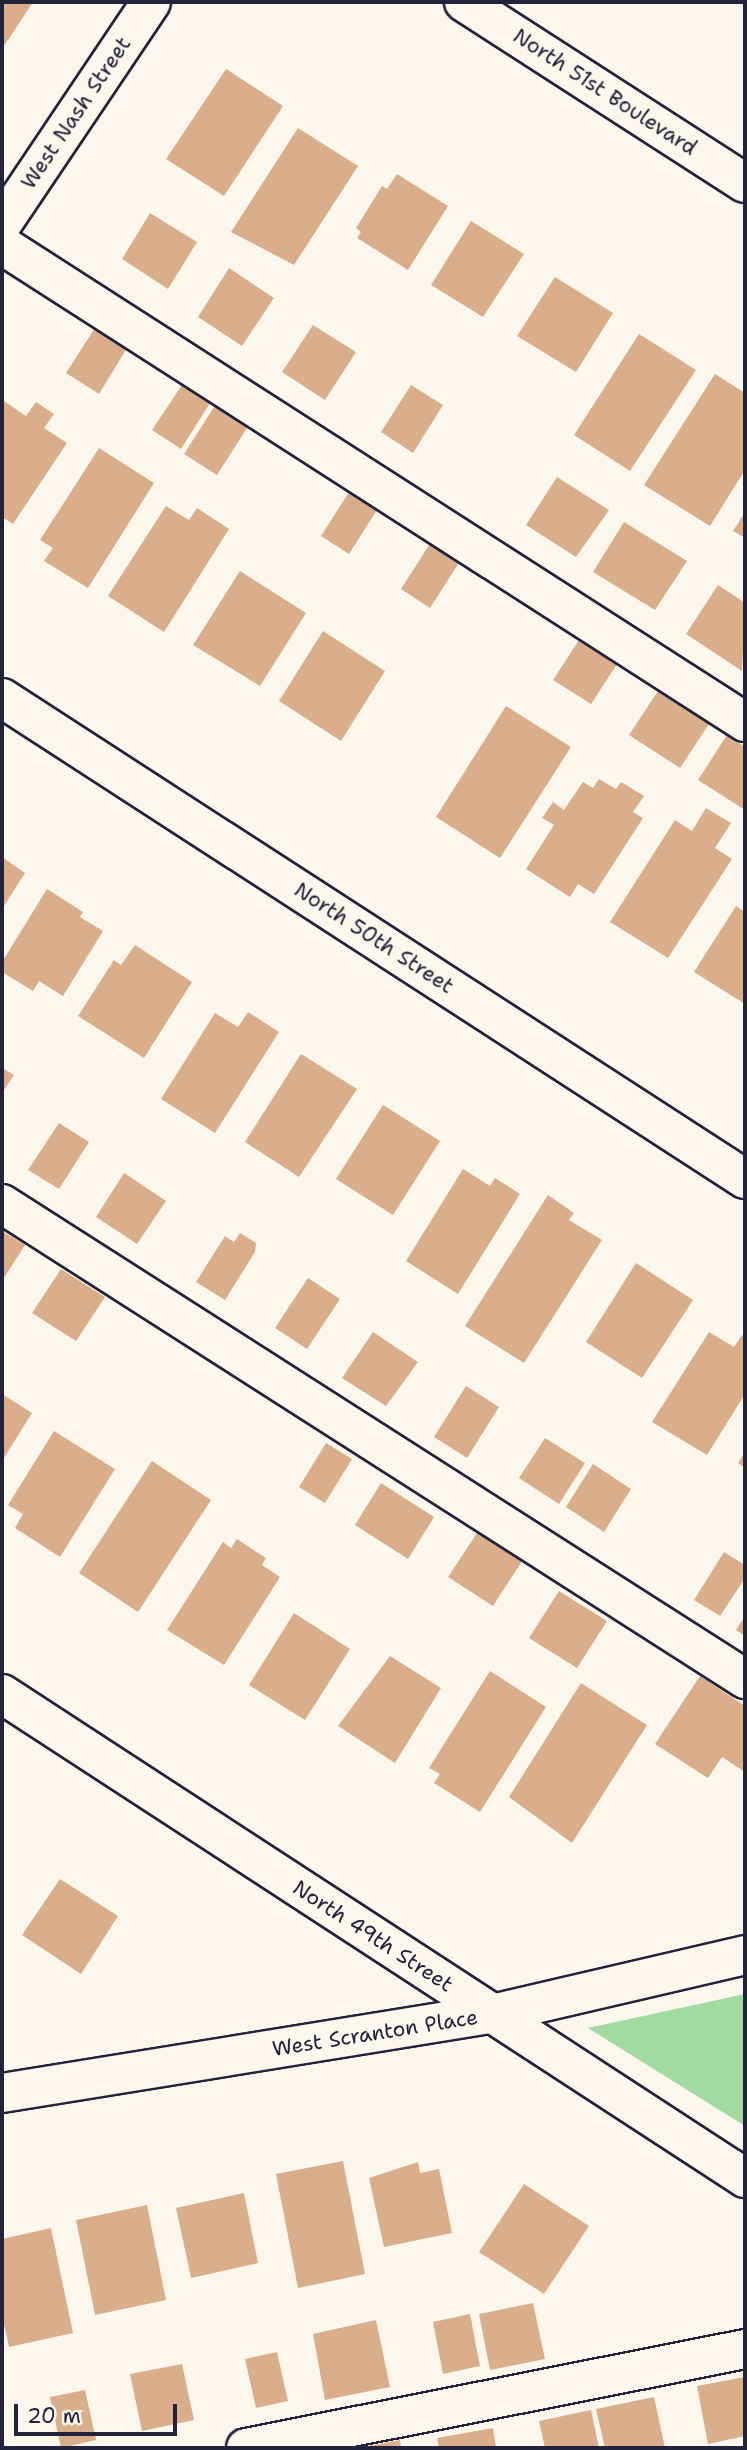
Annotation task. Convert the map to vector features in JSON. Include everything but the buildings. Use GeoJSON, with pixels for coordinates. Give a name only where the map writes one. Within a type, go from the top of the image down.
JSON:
{"type":"FeatureCollection","features":[{"type":"Feature","properties":{"kind":"street","name":"West Nash Street"},"geometry":{"type":"LineString","coordinates":[[2,225],[151,2]]}},
{"type":"Feature","properties":{"kind":"street","name":"North 51st Boulevard"},"geometry":{"type":"LineString","coordinates":[[464,2],[745,183]]}},
{"type":"Feature","properties":{"kind":"street"},"geometry":{"type":"LineString","coordinates":[[2,245],[745,722]]}},
{"type":"Feature","properties":{"kind":"street","name":"North 50th Street"},"geometry":{"type":"LineString","coordinates":[[2,698],[745,1179]]}},
{"type":"Feature","properties":{"kind":"street"},"geometry":{"type":"LineString","coordinates":[[2,1204],[745,1679]]}},
{"type":"Feature","properties":{"kind":"street","name":"North 49th Street"},"geometry":{"type":"LineString","coordinates":[[2,1694],[745,2178]]}},
{"type":"Feature","properties":{"kind":"street","name":"West Scranton Place"},"geometry":{"type":"LineString","coordinates":[[2,2093],[492,2014],[745,1955]]}},
{"type":"Feature","properties":{"kind":"street"},"geometry":{"type":"LineString","coordinates":[[246,2448],[745,2349]]}},
{"type":"Feature","properties":{"kind":"green space"},"geometry":{"type":"Polygon","coordinates":[[[745,1994],[745,2126],[588,2028],[745,1994]]]}}]}
